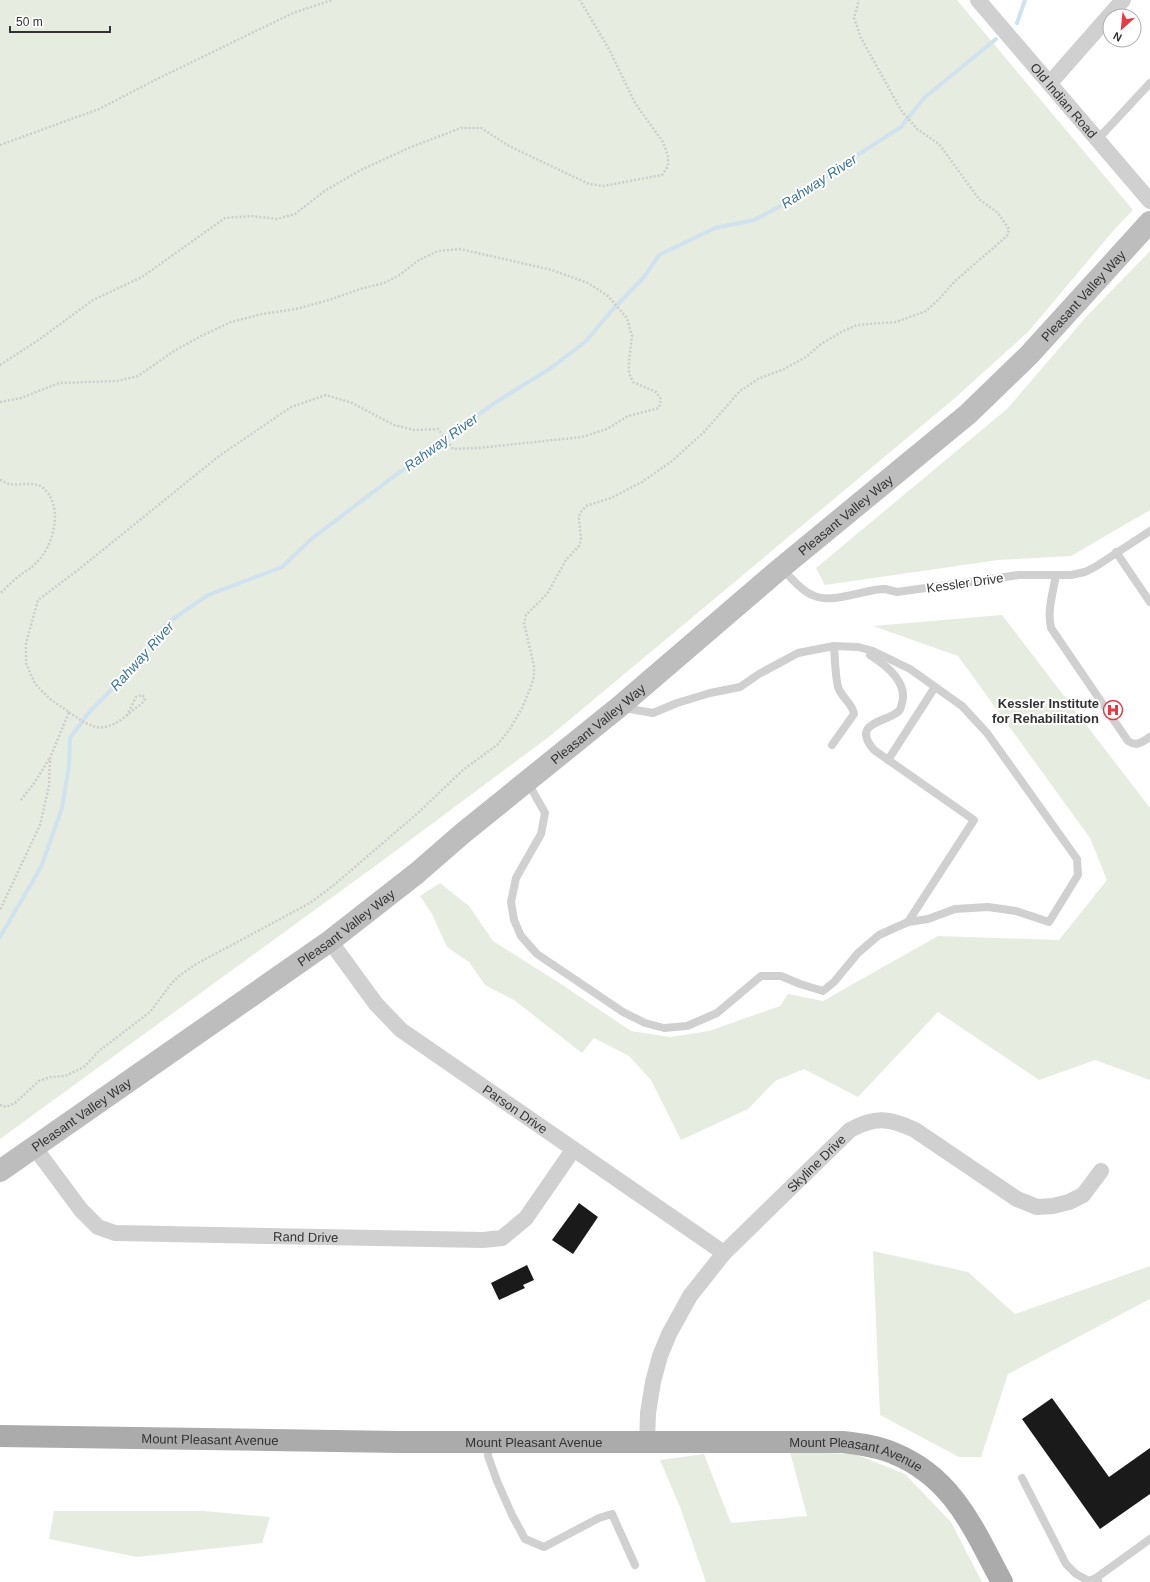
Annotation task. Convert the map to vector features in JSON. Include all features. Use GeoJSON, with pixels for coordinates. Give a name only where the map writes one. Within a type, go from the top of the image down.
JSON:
{"type":"FeatureCollection","features":[{"type":"Feature","properties":{"kind":"main road","name":"Pleasant Valley Way"},"geometry":{"type":"LineString","coordinates":[[0,1171],[330,941],[417,873],[527,781],[619,707],[781,568],[968,414],[1029,355],[1150,222]]}},
{"type":"Feature","properties":{"kind":"main road","name":"Mount Pleasant Avenue"},"geometry":{"type":"LineString","coordinates":[[0,1436],[489,1443],[843,1442],[892,1452],[927,1471],[944,1486],[959,1505],[1002,1582]]}},
{"type":"Feature","properties":{"kind":"street","name":"Old Indian Road"},"geometry":{"type":"LineString","coordinates":[[978,0],[1150,201]]}},
{"type":"Feature","properties":{"kind":"street"},"geometry":{"type":"LineString","coordinates":[[1050,83],[1124,0]]}},
{"type":"Feature","properties":{"kind":"street","name":"Parson Drive"},"geometry":{"type":"LineString","coordinates":[[330,941],[376,1004],[401,1030],[724,1253]]}},
{"type":"Feature","properties":{"kind":"street","name":"Skyline Drive"},"geometry":{"type":"LineString","coordinates":[[647,1443],[648,1413],[653,1382],[668,1334],[690,1296],[724,1253],[850,1130],[864,1122],[876,1120],[900,1123],[915,1130],[1017,1199],[1037,1207],[1053,1206],[1069,1202],[1083,1195],[1101,1171]]}},
{"type":"Feature","properties":{"kind":"street","name":"Rand Drive"},"geometry":{"type":"LineString","coordinates":[[35,1148],[81,1210],[98,1227],[115,1233],[483,1240],[502,1238],[526,1218],[574,1150]]}},
{"type":"Feature","properties":{"kind":"lane"},"geometry":{"type":"LineString","coordinates":[[1098,139],[1150,82]]}},
{"type":"Feature","properties":{"kind":"lane","name":"Kessler Drive"},"geometry":{"type":"LineString","coordinates":[[781,568],[812,596],[822,597],[838,597],[885,589],[897,592],[1019,575],[1071,575],[1085,572],[1095,567],[1150,531]]}},
{"type":"Feature","properties":{"kind":"lane"},"geometry":{"type":"LineString","coordinates":[[1116,552],[1150,602]]}},
{"type":"Feature","properties":{"kind":"lane"},"geometry":{"type":"LineString","coordinates":[[1056,575],[1050,609],[1049,620],[1051,628],[1128,742],[1138,745],[1150,737]]}},
{"type":"Feature","properties":{"kind":"lane"},"geometry":{"type":"LineString","coordinates":[[527,781],[545,813],[541,834],[516,878],[514,886],[511,902],[514,920],[521,936],[537,954],[623,1012],[645,1023],[664,1028],[687,1026],[717,1013],[762,976],[781,976],[823,991],[834,982],[858,953],[879,935],[908,922],[928,919],[955,909],[988,907],[1016,911],[1049,922],[1078,875],[1077,859],[987,733],[962,706],[910,669],[873,651],[858,647],[834,646],[798,653],[759,674],[740,687],[710,693],[677,703],[653,713],[619,707]]}},
{"type":"Feature","properties":{"kind":"lane"},"geometry":{"type":"LineString","coordinates":[[832,745],[854,714],[853,709],[838,688],[834,646]]}},
{"type":"Feature","properties":{"kind":"lane"},"geometry":{"type":"LineString","coordinates":[[858,647],[883,663],[898,679],[904,696],[900,710],[893,716],[877,721],[869,727],[866,735],[868,743],[874,750],[974,820],[908,922]]}},
{"type":"Feature","properties":{"kind":"lane"},"geometry":{"type":"LineString","coordinates":[[888,760],[935,687]]}},
{"type":"Feature","properties":{"kind":"lane"},"geometry":{"type":"LineString","coordinates":[[489,1443],[488,1456],[497,1481],[512,1515],[525,1539],[544,1547],[599,1518],[612,1514],[635,1565]]}},
{"type":"Feature","properties":{"kind":"lane"},"geometry":{"type":"LineString","coordinates":[[1022,1478],[1066,1564],[1076,1574],[1089,1580],[1097,1580],[1150,1539]]}},
{"type":"Feature","properties":{"kind":"path"},"geometry":{"type":"LineString","coordinates":[[0,144],[99,109],[293,13],[332,0]]}},
{"type":"Feature","properties":{"kind":"path"},"geometry":{"type":"LineString","coordinates":[[0,365],[40,339],[93,300],[142,277],[225,218],[252,216],[277,219],[295,214],[326,190],[361,170],[411,147],[461,128],[481,128],[510,146],[589,184],[603,186],[662,175],[668,166],[668,156],[663,142],[635,103],[610,51],[580,0]]}},
{"type":"Feature","properties":{"kind":"path"},"geometry":{"type":"LineString","coordinates":[[0,1105],[6,1107],[15,1103],[40,1081],[50,1077],[65,1076],[84,1067],[99,1051],[150,1012],[171,984],[180,975],[198,963],[310,903],[334,885],[419,812],[463,770],[497,745],[510,729],[522,708],[534,677],[534,666],[524,623],[526,615],[547,594],[566,560],[579,546],[581,535],[579,518],[580,513],[586,506],[611,498],[635,485],[672,461],[704,432],[740,391],[758,379],[806,357],[827,341],[843,331],[857,325],[896,322],[926,311],[955,281],[1007,236],[1009,229],[998,213],[979,199],[939,144],[917,129],[901,110],[861,38],[854,18],[858,0]]}},
{"type":"Feature","properties":{"kind":"path"},"geometry":{"type":"LineString","coordinates":[[0,402],[21,398],[58,383],[117,381],[138,376],[174,351],[231,322],[262,314],[296,309],[384,283],[398,276],[419,260],[438,251],[460,249],[552,270],[588,283],[608,296],[627,318],[632,336],[629,373],[633,382],[656,392],[661,399],[659,408],[628,416],[607,429],[582,437],[478,448],[453,449],[438,429],[414,430],[394,425],[352,403],[326,395],[291,407],[219,456],[78,570],[38,600],[26,642],[26,663],[35,684],[50,699],[91,726],[98,728],[108,726],[127,715],[144,702],[145,698],[142,695],[136,697],[127,715]]}},
{"type":"Feature","properties":{"kind":"path"},"geometry":{"type":"LineString","coordinates":[[0,480],[10,484],[23,483],[41,486],[49,494],[55,506],[55,514],[50,540],[45,553],[35,565],[23,572],[0,594]]}},
{"type":"Feature","properties":{"kind":"path"},"geometry":{"type":"LineString","coordinates":[[21,800],[35,782],[50,758],[69,712]]}},
{"type":"Feature","properties":{"kind":"path"},"geometry":{"type":"LineString","coordinates":[[0,910],[40,825],[49,786],[50,758]]}},
{"type":"Feature","properties":{"kind":"shaded area"},"geometry":{"type":"Polygon","coordinates":[[[0,0],[957,0],[1133,210],[1113,231],[1029,331],[955,398],[550,736],[382,861],[0,1139],[0,0]]]}},
{"type":"Feature","properties":{"kind":"shaded area"},"geometry":{"type":"Polygon","coordinates":[[[1150,251],[1150,510],[1071,556],[998,560],[825,585],[816,568],[1007,409],[1086,317],[1150,251]]]}},
{"type":"Feature","properties":{"kind":"shaded area"},"geometry":{"type":"Polygon","coordinates":[[[1002,615],[1150,808],[1150,1080],[1095,1060],[1039,1080],[938,1012],[858,1097],[804,1069],[775,1081],[748,1109],[681,1140],[651,1080],[629,1056],[594,1038],[582,1053],[514,1000],[485,985],[469,962],[447,947],[432,914],[420,896],[440,883],[469,906],[493,941],[631,1031],[670,1037],[709,1031],[780,1006],[788,994],[823,1001],[938,936],[1059,940],[1107,880],[1090,838],[958,656],[873,626],[1002,615]]]}},
{"type":"Feature","properties":{"kind":"shaded area"},"geometry":{"type":"Polygon","coordinates":[[[873,1251],[968,1272],[1015,1314],[1150,1266],[1150,1299],[1008,1374],[981,1457],[959,1457],[880,1415],[873,1251]]]}},
{"type":"Feature","properties":{"kind":"shaded area"},"geometry":{"type":"Polygon","coordinates":[[[790,1452],[855,1454],[905,1474],[951,1522],[982,1582],[706,1582],[680,1507],[660,1460],[704,1454],[731,1523],[807,1516],[790,1452]]]}},
{"type":"Feature","properties":{"kind":"shaded area"},"geometry":{"type":"Polygon","coordinates":[[[54,1511],[204,1511],[270,1517],[262,1543],[137,1557],[49,1539],[54,1511]]]}},
{"type":"Feature","properties":{"kind":"building"},"geometry":{"type":"Polygon","coordinates":[[[579,1203],[598,1217],[573,1254],[552,1240],[579,1203]]]}},
{"type":"Feature","properties":{"kind":"building"},"geometry":{"type":"Polygon","coordinates":[[[527,1265],[534,1280],[523,1285],[525,1288],[499,1300],[491,1283],[527,1265]]]}},
{"type":"Feature","properties":{"kind":"building"},"geometry":{"type":"Polygon","coordinates":[[[1052,1398],[1109,1477],[1150,1448],[1150,1494],[1100,1529],[1022,1419],[1052,1398]]]}},
{"type":"Feature","properties":{"kind":"waterway","name":"Rahway River"},"geometry":{"type":"LineString","coordinates":[[1017,23],[1025,0]]}},
{"type":"Feature","properties":{"kind":"waterway","name":"Rahway River"},"geometry":{"type":"LineString","coordinates":[[0,937],[41,867],[62,808],[69,766],[70,738],[90,711],[125,676],[166,624],[208,595],[282,567],[310,540],[389,480],[496,402],[551,368],[586,341],[613,309],[644,277],[659,255],[715,228],[754,220],[798,197],[848,161],[901,127],[924,98],[996,39]]}},
{"type":"Feature","properties":{"kind":"place","name":"Kessler Institute for Rehabilitation"},"geometry":{"type":"Point","coordinates":[1113,710]}}]}
